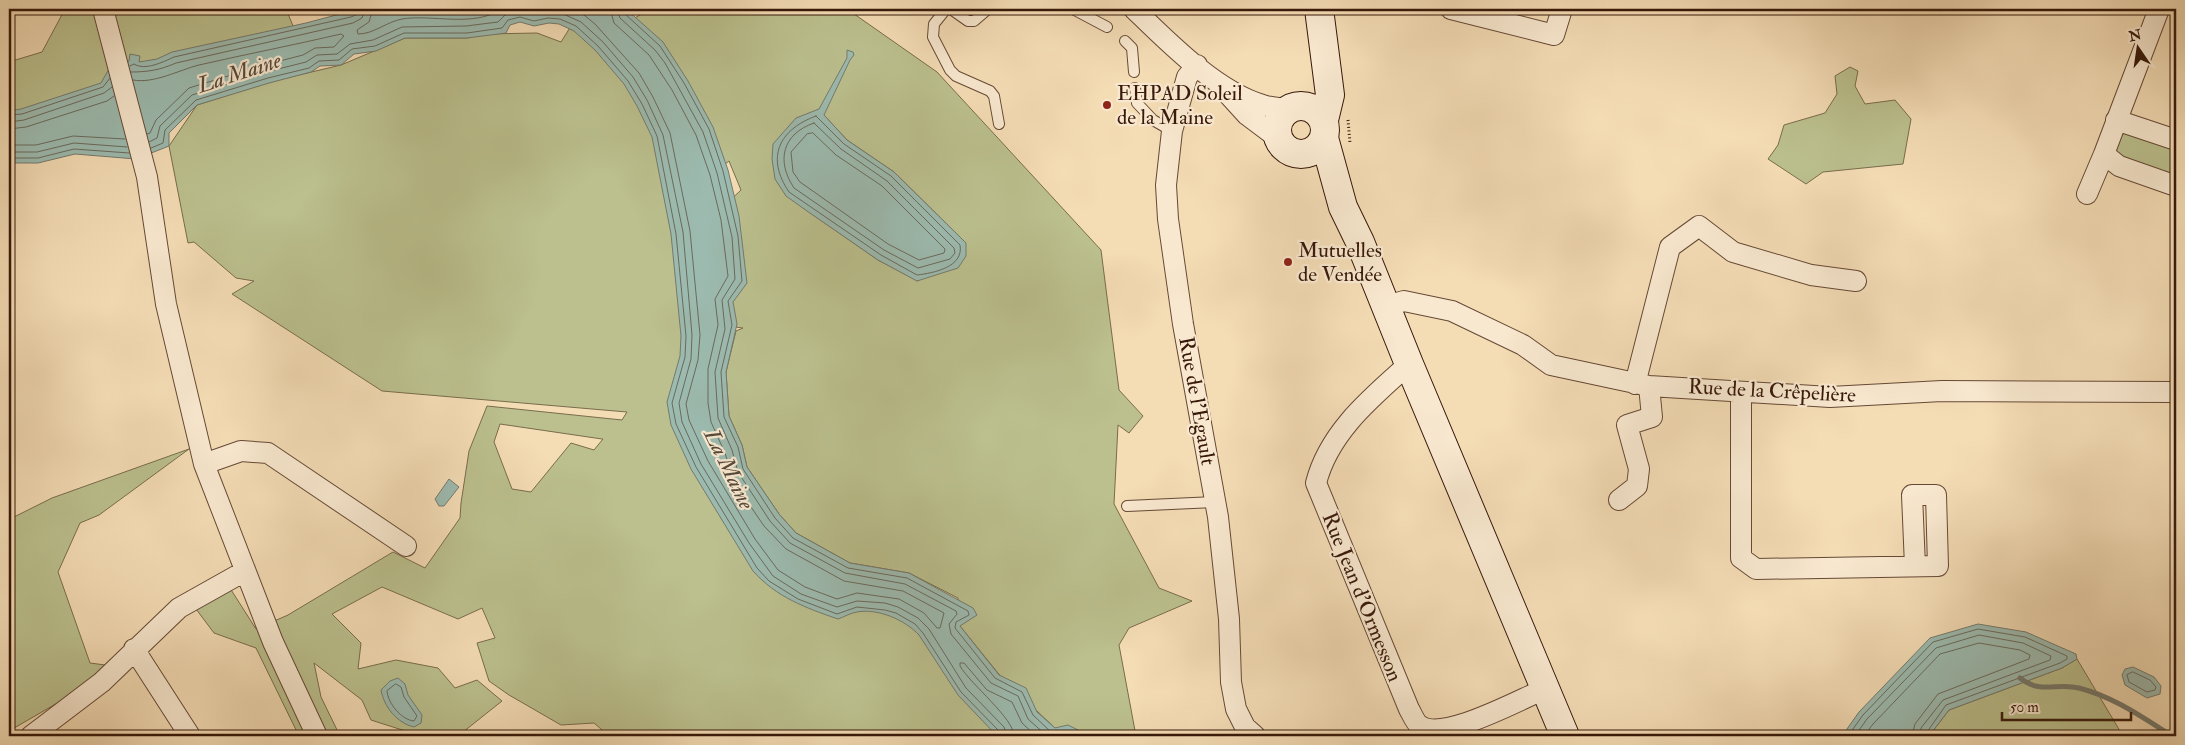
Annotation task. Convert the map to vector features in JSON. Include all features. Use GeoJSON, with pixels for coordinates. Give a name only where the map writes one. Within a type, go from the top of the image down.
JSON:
{"type":"FeatureCollection","features":[{"type":"Feature","properties":{"kind":"main road"},"geometry":{"type":"LineString","coordinates":[[1288,146],[1313,151],[1326,138],[1330,95],[1319,9]]}},
{"type":"Feature","properties":{"kind":"main road"},"geometry":{"type":"LineString","coordinates":[[1326,64],[1295,107],[1284,113],[1278,125],[1288,146],[1343,207]]}},
{"type":"Feature","properties":{"kind":"main road"},"geometry":{"type":"LineString","coordinates":[[1295,107],[1314,110],[1326,138],[1343,207],[1360,242],[1408,364],[1565,736]]}},
{"type":"Feature","properties":{"kind":"street"},"geometry":{"type":"LineString","coordinates":[[103,9],[146,177],[166,304],[204,464],[273,642],[317,736]]}},
{"type":"Feature","properties":{"kind":"street"},"geometry":{"type":"LineString","coordinates":[[1134,9],[1222,85],[1246,99],[1264,106],[1295,107]]}},
{"type":"Feature","properties":{"kind":"street"},"geometry":{"type":"LineString","coordinates":[[1451,9],[1554,35],[1562,9]]}},
{"type":"Feature","properties":{"kind":"street"},"geometry":{"type":"LineString","coordinates":[[2087,194],[2159,9]]}},
{"type":"Feature","properties":{"kind":"street","name":"Rue de l'Egault"},"geometry":{"type":"LineString","coordinates":[[1197,65],[1187,77],[1172,131],[1166,185],[1171,249],[1226,575],[1231,682],[1236,709],[1245,726],[1255,736]]}},
{"type":"Feature","properties":{"kind":"street"},"geometry":{"type":"LineString","coordinates":[[1222,85],[1247,115],[1288,146]]}},
{"type":"Feature","properties":{"kind":"street"},"geometry":{"type":"LineString","coordinates":[[2116,120],[2176,140]]}},
{"type":"Feature","properties":{"kind":"street"},"geometry":{"type":"LineString","coordinates":[[2104,154],[2119,166],[2176,186]]}},
{"type":"Feature","properties":{"kind":"street"},"geometry":{"type":"LineString","coordinates":[[1619,500],[1637,486],[1639,469],[1627,425],[1652,417],[1642,385],[1670,247],[1700,226],[1733,252],[1811,275],[1856,281]]}},
{"type":"Feature","properties":{"kind":"street","name":"Rue de la Crêpelière"},"geometry":{"type":"LineString","coordinates":[[1386,306],[1404,301],[1452,311],[1503,334],[1551,365],[1642,385],[1741,393],[1830,397],[1942,392],[2176,392]]}},
{"type":"Feature","properties":{"kind":"street","name":"Rue Jean d'Ormesson"},"geometry":{"type":"LineString","coordinates":[[1408,364],[1343,427],[1320,465],[1316,483],[1409,709],[1419,726],[1435,731],[1456,728],[1545,689]]}},
{"type":"Feature","properties":{"kind":"street"},"geometry":{"type":"LineString","coordinates":[[1741,393],[1742,558],[1756,569],[1915,566]]}},
{"type":"Feature","properties":{"kind":"street"},"geometry":{"type":"LineString","coordinates":[[204,464],[241,451],[268,453],[406,546]]}},
{"type":"Feature","properties":{"kind":"street"},"geometry":{"type":"LineString","coordinates":[[31,736],[102,682],[179,608],[245,570]]}},
{"type":"Feature","properties":{"kind":"street"},"geometry":{"type":"LineString","coordinates":[[134,650],[190,736]]}},
{"type":"Feature","properties":{"kind":"lane"},"geometry":{"type":"LineString","coordinates":[[946,9],[934,24],[933,37],[950,70],[956,76],[990,91],[994,96],[999,124]]}},
{"type":"Feature","properties":{"kind":"lane"},"geometry":{"type":"LineString","coordinates":[[951,9],[968,21],[974,21],[988,9]]}},
{"type":"Feature","properties":{"kind":"lane"},"geometry":{"type":"LineString","coordinates":[[1073,9],[1107,27]]}},
{"type":"Feature","properties":{"kind":"lane"},"geometry":{"type":"LineString","coordinates":[[1125,41],[1132,48],[1134,72]]}},
{"type":"Feature","properties":{"kind":"lane"},"geometry":{"type":"LineString","coordinates":[[1135,88],[1137,103],[1153,120],[1172,131]]}},
{"type":"Feature","properties":{"kind":"lane"},"geometry":{"type":"LineString","coordinates":[[1127,506],[1215,502]]}},
{"type":"Feature","properties":{"kind":"green space"},"geometry":{"type":"Polygon","coordinates":[[[65,9],[286,9],[298,38],[9,116],[9,62],[42,52],[65,9]]]}},
{"type":"Feature","properties":{"kind":"green space"},"geometry":{"type":"Polygon","coordinates":[[[650,9],[847,9],[937,72],[1101,250],[1119,390],[1143,416],[1129,433],[1118,425],[1114,504],[1159,588],[1192,601],[1129,628],[1119,645],[1136,736],[1110,736],[1055,728],[1002,678],[960,626],[958,598],[909,573],[850,563],[796,533],[779,514],[747,467],[742,445],[729,416],[726,372],[736,331],[743,328],[727,326],[725,205],[741,190],[729,161],[717,170],[689,205],[730,502],[918,615],[1007,736],[609,736],[594,723],[561,725],[509,695],[489,681],[477,643],[495,638],[482,608],[458,619],[382,587],[332,614],[361,643],[358,669],[396,660],[438,668],[455,688],[477,680],[502,701],[463,732],[421,736],[371,720],[362,700],[314,663],[321,697],[340,736],[326,736],[317,720],[302,736],[299,736],[256,648],[214,633],[196,609],[228,585],[256,629],[288,615],[393,552],[425,568],[460,518],[469,451],[487,406],[622,420],[627,412],[382,391],[232,294],[254,281],[236,278],[194,242],[188,243],[169,146],[197,105],[269,82],[341,65],[405,38],[467,38],[486,34],[537,33],[561,42],[578,15],[606,35],[650,9]],[[819,110],[802,207],[878,260],[918,281],[966,243],[894,172],[847,140],[819,110]],[[500,424],[494,442],[512,489],[531,492],[571,443],[594,450],[603,439],[602,439],[500,424]]]}},
{"type":"Feature","properties":{"kind":"green space"},"geometry":{"type":"Polygon","coordinates":[[[1850,67],[1858,71],[1855,86],[1865,104],[1895,100],[1911,119],[1903,164],[1823,172],[1806,184],[1768,159],[1778,145],[1784,125],[1825,113],[1837,94],[1835,76],[1850,67]]]}},
{"type":"Feature","properties":{"kind":"green space"},"geometry":{"type":"Polygon","coordinates":[[[2128,131],[2176,150],[2176,178],[2121,158],[2115,149],[2120,136],[2128,131]]]}},
{"type":"Feature","properties":{"kind":"green space"},"geometry":{"type":"Polygon","coordinates":[[[189,449],[99,515],[80,523],[58,572],[90,663],[113,666],[92,683],[9,731],[9,515],[14,517],[52,498],[189,449]]]}},
{"type":"Feature","properties":{"kind":"green space"},"geometry":{"type":"Polygon","coordinates":[[[2077,659],[2123,736],[1929,736],[1949,710],[2062,668],[2077,659]]]}},
{"type":"Feature","properties":{"kind":"water","name":"La Maine"},"geometry":{"type":"Polygon","coordinates":[[[359,9],[626,9],[663,42],[688,81],[713,127],[728,170],[739,216],[747,283],[733,302],[737,324],[726,372],[729,416],[742,445],[747,467],[779,514],[796,533],[850,563],[909,573],[973,608],[977,615],[960,626],[999,675],[1026,688],[1037,712],[1055,728],[1068,725],[1090,736],[997,736],[958,695],[919,635],[899,620],[891,616],[865,611],[838,619],[792,601],[771,588],[753,571],[691,469],[671,425],[667,402],[680,356],[681,336],[671,234],[652,137],[624,84],[595,50],[574,31],[559,24],[549,23],[534,26],[520,22],[510,25],[506,33],[467,38],[405,38],[376,51],[354,54],[341,65],[320,66],[311,72],[197,105],[169,133],[169,146],[136,159],[75,154],[38,163],[9,163],[9,111],[21,109],[101,83],[109,69],[129,61],[130,54],[140,56],[139,62],[157,59],[172,52],[306,23],[359,9]]]}},
{"type":"Feature","properties":{"kind":"water"},"geometry":{"type":"Polygon","coordinates":[[[847,50],[853,52],[854,55],[824,115],[847,140],[894,172],[966,243],[966,256],[958,268],[917,281],[878,260],[786,196],[775,179],[772,159],[773,144],[796,118],[819,109],[847,58],[847,50]]]}},
{"type":"Feature","properties":{"kind":"water"},"geometry":{"type":"Polygon","coordinates":[[[449,479],[459,487],[444,506],[439,506],[435,499],[449,479]]]}},
{"type":"Feature","properties":{"kind":"water"},"geometry":{"type":"Polygon","coordinates":[[[1978,624],[2026,632],[2076,654],[2077,659],[2062,668],[1949,710],[1929,736],[1842,736],[1859,712],[1930,638],[1978,624]]]}},
{"type":"Feature","properties":{"kind":"water"},"geometry":{"type":"Polygon","coordinates":[[[2133,667],[2154,677],[2161,686],[2160,694],[2147,698],[2125,685],[2122,675],[2125,669],[2133,667]]]}},
{"type":"Feature","properties":{"kind":"water"},"geometry":{"type":"Polygon","coordinates":[[[398,678],[405,684],[408,695],[422,715],[421,723],[414,727],[402,722],[392,713],[385,702],[381,690],[390,681],[398,678]]]}},
{"type":"Feature","properties":{"kind":"waterway"},"geometry":{"type":"LineString","coordinates":[[2020,678],[2035,686],[2063,686],[2092,692],[2127,708],[2172,736]]}},
{"type":"Feature","properties":{"kind":"place","name":"EHPAD Soleil de la Maine"},"geometry":{"type":"Point","coordinates":[1107,105]}},
{"type":"Feature","properties":{"kind":"place","name":"Mutuelles de Vendée"},"geometry":{"type":"Point","coordinates":[1288,262]}}]}
